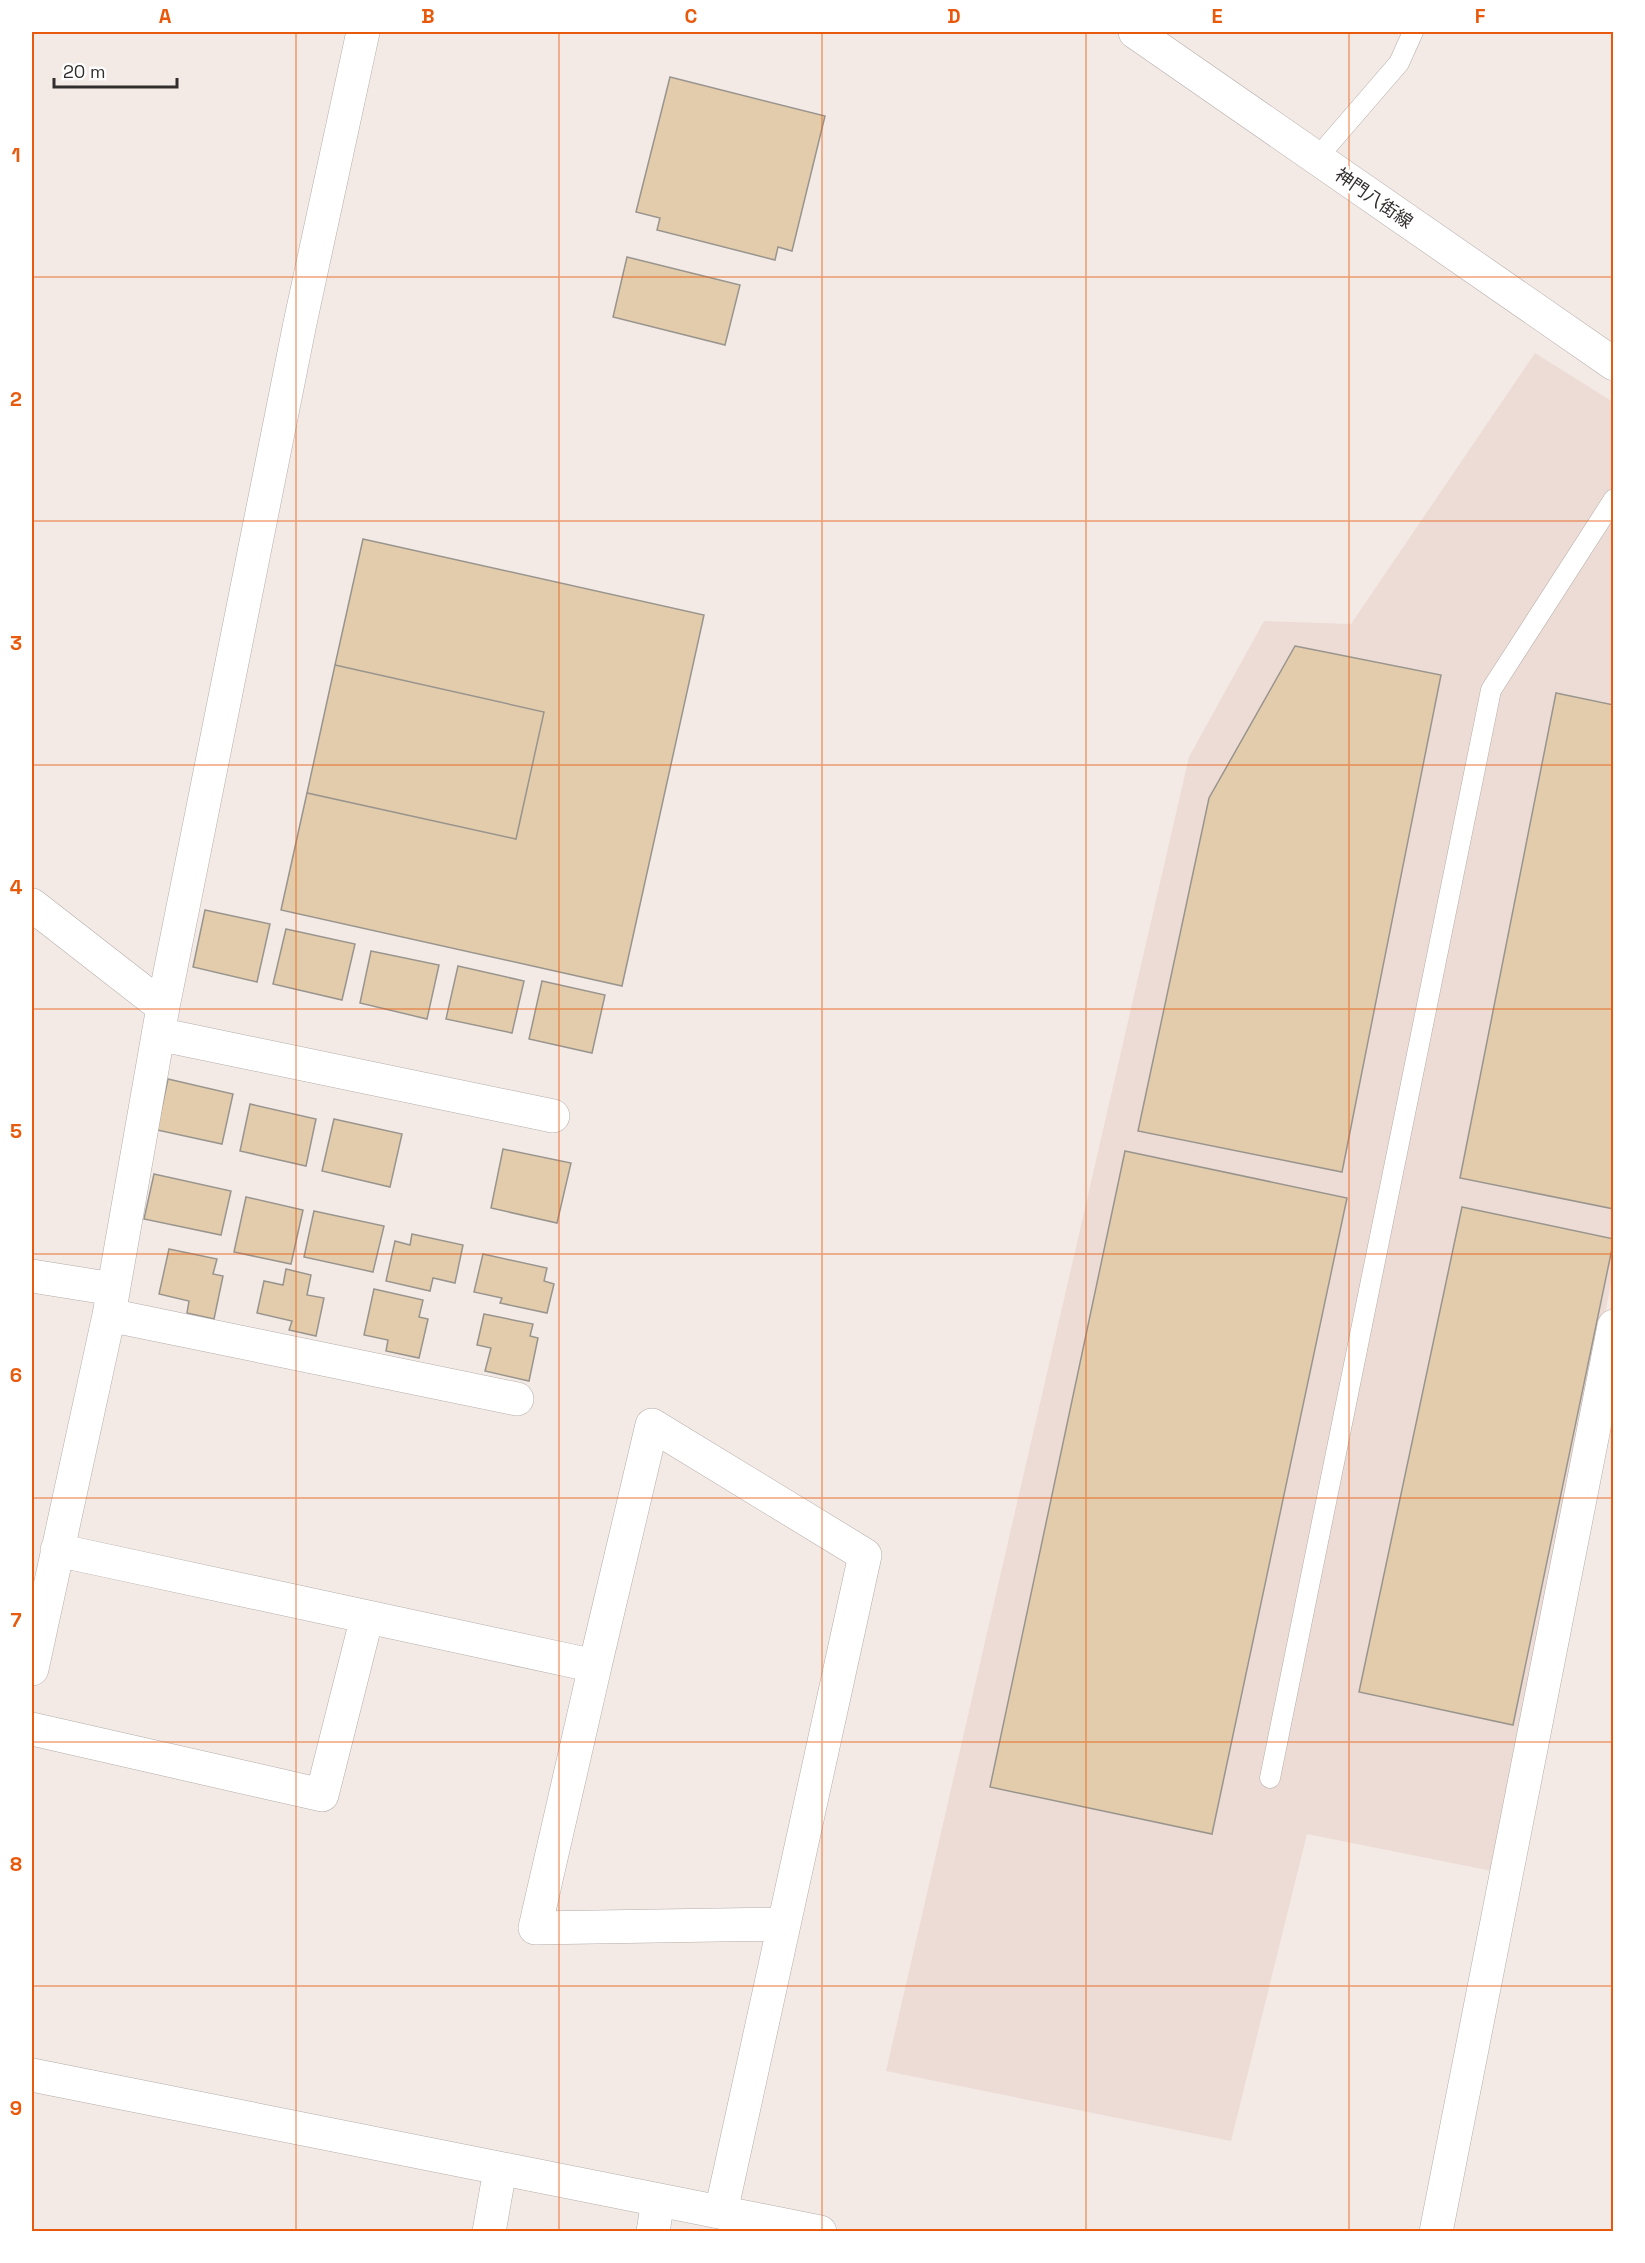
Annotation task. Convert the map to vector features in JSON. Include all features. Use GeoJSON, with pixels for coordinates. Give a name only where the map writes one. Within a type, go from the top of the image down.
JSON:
{"type":"FeatureCollection","features":[{"type":"Feature","properties":{"kind":"street"},"geometry":{"type":"LineString","coordinates":[[32,1669],[111,1302],[160,1021],[302,312],[363,32]]}},
{"type":"Feature","properties":{"kind":"street","name":"神門八街線"},"geometry":{"type":"LineString","coordinates":[[1135,32],[1614,364]]}},
{"type":"Feature","properties":{"kind":"street"},"geometry":{"type":"LineString","coordinates":[[32,905],[160,1021],[553,1116]]}},
{"type":"Feature","properties":{"kind":"street"},"geometry":{"type":"LineString","coordinates":[[32,1276],[111,1302],[517,1399]]}},
{"type":"Feature","properties":{"kind":"street"},"geometry":{"type":"LineString","coordinates":[[1436,2232],[1614,1326]]}},
{"type":"Feature","properties":{"kind":"street"},"geometry":{"type":"LineString","coordinates":[[721,2212],[865,1555],[652,1425],[535,1928],[783,1924]]}},
{"type":"Feature","properties":{"kind":"street"},"geometry":{"type":"LineString","coordinates":[[57,1550],[595,1666]]}},
{"type":"Feature","properties":{"kind":"street"},"geometry":{"type":"LineString","coordinates":[[32,1729],[322,1795],[367,1617]]}},
{"type":"Feature","properties":{"kind":"street"},"geometry":{"type":"LineString","coordinates":[[32,2076],[500,2170],[655,2216],[721,2212],[820,2232]]}},
{"type":"Feature","properties":{"kind":"street"},"geometry":{"type":"LineString","coordinates":[[489,2232],[500,2170]]}},
{"type":"Feature","properties":{"kind":"lane"},"geometry":{"type":"LineString","coordinates":[[1317,158],[1399,63],[1413,32]]}},
{"type":"Feature","properties":{"kind":"lane"},"geometry":{"type":"LineString","coordinates":[[1270,1778],[1491,690],[1614,499]]}},
{"type":"Feature","properties":{"kind":"shaded area"},"geometry":{"type":"Polygon","coordinates":[[[1535,353],[1613,402],[1614,1268],[1497,1872],[1307,1834],[1231,2141],[886,2071],[1189,757],[1264,621],[1351,624],[1535,353]]]}},
{"type":"Feature","properties":{"kind":"building"},"geometry":{"type":"Polygon","coordinates":[[[670,77],[825,116],[792,251],[778,247],[775,260],[657,230],[660,218],[636,212],[670,77]]]}},
{"type":"Feature","properties":{"kind":"building"},"geometry":{"type":"Polygon","coordinates":[[[627,257],[740,285],[725,345],[613,317],[627,257]]]}},
{"type":"Feature","properties":{"kind":"building"},"geometry":{"type":"Polygon","coordinates":[[[363,539],[704,615],[622,986],[281,910],[307,793],[516,839],[544,712],[335,665],[363,539]]]}},
{"type":"Feature","properties":{"kind":"building"},"geometry":{"type":"Polygon","coordinates":[[[1295,646],[1441,675],[1342,1172],[1138,1131],[1209,798],[1295,646]]]}},
{"type":"Feature","properties":{"kind":"building"},"geometry":{"type":"Polygon","coordinates":[[[335,665],[544,712],[516,839],[307,793],[335,665]]]}},
{"type":"Feature","properties":{"kind":"building"},"geometry":{"type":"Polygon","coordinates":[[[1556,693],[1614,705],[1614,1209],[1460,1178],[1556,693]]]}},
{"type":"Feature","properties":{"kind":"building"},"geometry":{"type":"Polygon","coordinates":[[[205,910],[270,924],[257,982],[193,967],[205,910]]]}},
{"type":"Feature","properties":{"kind":"building"},"geometry":{"type":"Polygon","coordinates":[[[286,929],[355,944],[342,1000],[273,984],[286,929]]]}},
{"type":"Feature","properties":{"kind":"building"},"geometry":{"type":"Polygon","coordinates":[[[371,951],[439,965],[427,1019],[360,1003],[371,951]]]}},
{"type":"Feature","properties":{"kind":"building"},"geometry":{"type":"Polygon","coordinates":[[[458,966],[524,981],[512,1033],[446,1019],[458,966]]]}},
{"type":"Feature","properties":{"kind":"building"},"geometry":{"type":"Polygon","coordinates":[[[542,981],[605,995],[592,1053],[529,1039],[542,981]]]}},
{"type":"Feature","properties":{"kind":"building"},"geometry":{"type":"Polygon","coordinates":[[[168,1079],[233,1094],[222,1144],[157,1130],[168,1079]]]}},
{"type":"Feature","properties":{"kind":"building"},"geometry":{"type":"Polygon","coordinates":[[[250,1104],[316,1119],[306,1166],[240,1151],[250,1104]]]}},
{"type":"Feature","properties":{"kind":"building"},"geometry":{"type":"Polygon","coordinates":[[[334,1119],[402,1134],[390,1187],[322,1171],[334,1119]]]}},
{"type":"Feature","properties":{"kind":"building"},"geometry":{"type":"Polygon","coordinates":[[[503,1149],[571,1163],[557,1223],[491,1208],[503,1149]]]}},
{"type":"Feature","properties":{"kind":"building"},"geometry":{"type":"Polygon","coordinates":[[[1125,1151],[1347,1198],[1212,1834],[990,1787],[1125,1151]]]}},
{"type":"Feature","properties":{"kind":"building"},"geometry":{"type":"Polygon","coordinates":[[[154,1174],[231,1191],[221,1235],[144,1219],[154,1174]]]}},
{"type":"Feature","properties":{"kind":"building"},"geometry":{"type":"Polygon","coordinates":[[[246,1197],[303,1210],[291,1264],[234,1252],[246,1197]]]}},
{"type":"Feature","properties":{"kind":"building"},"geometry":{"type":"Polygon","coordinates":[[[1462,1207],[1614,1239],[1513,1725],[1359,1692],[1462,1207]]]}},
{"type":"Feature","properties":{"kind":"building"},"geometry":{"type":"Polygon","coordinates":[[[314,1211],[384,1226],[373,1272],[304,1257],[314,1211]]]}},
{"type":"Feature","properties":{"kind":"building"},"geometry":{"type":"Polygon","coordinates":[[[412,1234],[463,1245],[455,1283],[433,1278],[430,1291],[386,1281],[395,1241],[410,1245],[412,1234]]]}},
{"type":"Feature","properties":{"kind":"building"},"geometry":{"type":"Polygon","coordinates":[[[169,1249],[217,1259],[213,1274],[223,1276],[214,1319],[187,1313],[189,1301],[159,1294],[169,1249]]]}},
{"type":"Feature","properties":{"kind":"building"},"geometry":{"type":"Polygon","coordinates":[[[483,1254],[547,1268],[544,1281],[554,1284],[547,1313],[500,1303],[502,1298],[474,1292],[483,1254]]]}},
{"type":"Feature","properties":{"kind":"building"},"geometry":{"type":"Polygon","coordinates":[[[286,1269],[311,1275],[307,1295],[324,1298],[316,1336],[289,1330],[292,1321],[257,1313],[264,1281],[283,1285],[286,1269]]]}},
{"type":"Feature","properties":{"kind":"building"},"geometry":{"type":"Polygon","coordinates":[[[374,1289],[423,1300],[419,1317],[428,1319],[419,1358],[386,1351],[388,1340],[364,1335],[374,1289]]]}},
{"type":"Feature","properties":{"kind":"building"},"geometry":{"type":"Polygon","coordinates":[[[484,1314],[533,1324],[530,1336],[538,1338],[529,1381],[485,1371],[491,1348],[477,1345],[484,1314]]]}}]}
